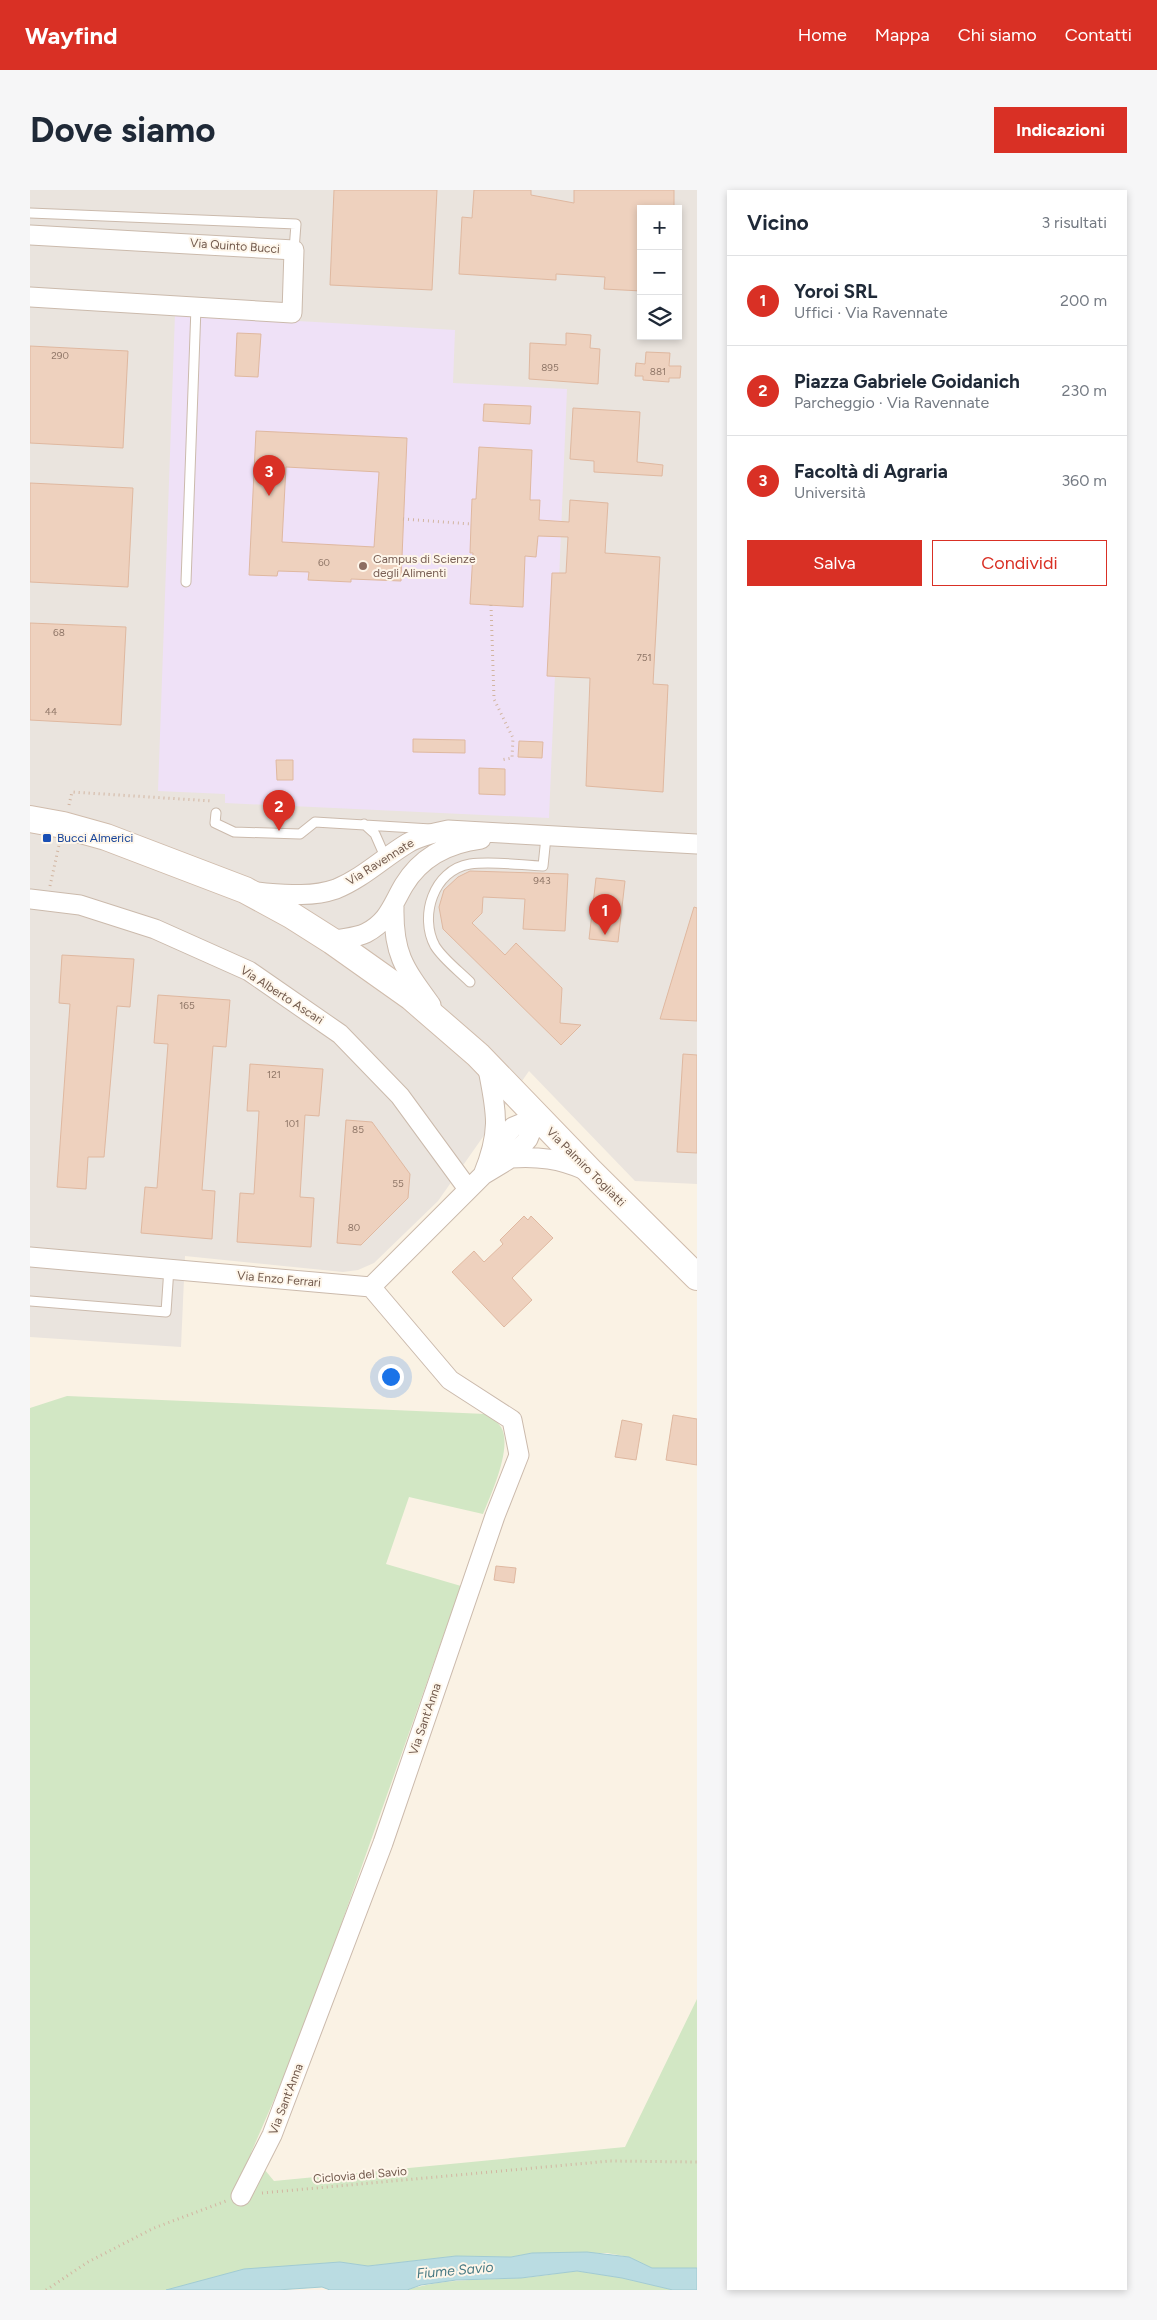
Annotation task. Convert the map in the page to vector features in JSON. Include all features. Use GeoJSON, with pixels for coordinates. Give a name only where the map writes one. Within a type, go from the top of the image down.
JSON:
{"type":"FeatureCollection","features":[{"type":"Feature","properties":{"kind":"main road","name":"Via Ravennate"},"geometry":{"type":"LineString","coordinates":[[30,819],[63,825],[106,837],[245,890],[332,940]]}},
{"type":"Feature","properties":{"kind":"main road","name":"Via Palmiro Togliatti"},"geometry":{"type":"LineString","coordinates":[[332,940],[411,997],[482,1059],[591,1172],[697,1277]]}},
{"type":"Feature","properties":{"kind":"street","name":"Via Quinto Bucci"},"geometry":{"type":"LineString","coordinates":[[30,235],[294,250],[292,313],[30,297]]}},
{"type":"Feature","properties":{"kind":"street","name":"Via Ravennate"},"geometry":{"type":"LineString","coordinates":[[245,890],[289,895],[325,891],[352,882],[409,842],[426,835],[448,830],[546,837],[697,843]]}},
{"type":"Feature","properties":{"kind":"street","name":"Via Ravennate"},"geometry":{"type":"LineString","coordinates":[[332,940],[364,934],[378,925],[394,907],[403,886],[416,868],[434,854],[462,842],[516,835]]}},
{"type":"Feature","properties":{"kind":"street","name":"Via Alberto Ascari"},"geometry":{"type":"LineString","coordinates":[[30,899],[80,906],[154,929],[249,971],[340,1034],[400,1096],[468,1189]]}},
{"type":"Feature","properties":{"kind":"street","name":"Via Ravennate"},"geometry":{"type":"LineString","coordinates":[[394,907],[396,947],[406,971]]}},
{"type":"Feature","properties":{"kind":"street","name":"Via Palmiro Togliatti"},"geometry":{"type":"LineString","coordinates":[[406,971],[437,1013],[482,1059]]}},
{"type":"Feature","properties":{"kind":"street"},"geometry":{"type":"LineString","coordinates":[[482,1059],[496,1122],[493,1150],[483,1175]]}},
{"type":"Feature","properties":{"kind":"street"},"geometry":{"type":"LineString","coordinates":[[371,1287],[483,1175],[511,1158],[528,1139],[537,1117]]}},
{"type":"Feature","properties":{"kind":"street"},"geometry":{"type":"LineString","coordinates":[[493,1150],[513,1127],[537,1117]]}},
{"type":"Feature","properties":{"kind":"street"},"geometry":{"type":"LineString","coordinates":[[511,1158],[550,1158],[568,1162],[591,1172]]}},
{"type":"Feature","properties":{"kind":"street","name":"Via Enzo Ferrari"},"geometry":{"type":"LineString","coordinates":[[30,1257],[371,1287]]}},
{"type":"Feature","properties":{"kind":"street","name":"Via Sant'Anna"},"geometry":{"type":"LineString","coordinates":[[241,2196],[272,2135],[383,1843],[495,1516],[520,1455],[512,1420],[450,1380],[371,1287]]}},
{"type":"Feature","properties":{"kind":"lane"},"geometry":{"type":"LineString","coordinates":[[30,213],[296,224],[294,250]]}},
{"type":"Feature","properties":{"kind":"lane"},"geometry":{"type":"LineString","coordinates":[[186,582],[196,307]]}},
{"type":"Feature","properties":{"kind":"lane"},"geometry":{"type":"LineString","coordinates":[[216,813],[215,823],[234,832],[300,834],[314,822],[448,830]]}},
{"type":"Feature","properties":{"kind":"lane"},"geometry":{"type":"LineString","coordinates":[[364,824],[375,834],[386,859]]}},
{"type":"Feature","properties":{"kind":"lane"},"geometry":{"type":"LineString","coordinates":[[470,982],[436,948],[428,931],[428,911],[436,889],[451,872],[470,864],[543,866],[546,837]]}},
{"type":"Feature","properties":{"kind":"lane"},"geometry":{"type":"LineString","coordinates":[[30,1301],[166,1312],[169,1268]]}},
{"type":"Feature","properties":{"kind":"path"},"geometry":{"type":"LineString","coordinates":[[404,520],[471,524]]}},
{"type":"Feature","properties":{"kind":"path"},"geometry":{"type":"LineString","coordinates":[[491,605],[494,699],[513,738],[512,758],[501,760]]}},
{"type":"Feature","properties":{"kind":"path","name":"Ciclovia del Savio"},"geometry":{"type":"LineString","coordinates":[[46,2290],[88,2262],[154,2228],[241,2196],[610,2161],[697,2162]]}},
{"type":"Feature","properties":{"kind":"shaded area"},"geometry":{"type":"Polygon","coordinates":[[[30,190],[697,190],[697,1184],[635,1181],[529,1071],[438,1201],[374,1263],[358,1270],[343,1272],[185,1256],[181,1347],[30,1337],[30,190]]]}},
{"type":"Feature","properties":{"kind":"shaded area","name":"Campus di Scienze degli Alimenti"},"geometry":{"type":"Polygon","coordinates":[[[175,314],[455,330],[453,383],[567,389],[549,818],[225,803],[225,794],[158,791],[175,314]]]}},
{"type":"Feature","properties":{"kind":"green space"},"geometry":{"type":"Polygon","coordinates":[[[67,1396],[486,1414],[500,1425],[504,1436],[503,1458],[483,1514],[409,1497],[386,1564],[461,1586],[302,2035],[251,2153],[274,2181],[625,2147],[697,1999],[697,2268],[652,2268],[629,2257],[607,2253],[532,2253],[511,2257],[456,2256],[368,2266],[340,2262],[294,2267],[166,2290],[30,2290],[30,1408],[67,1396]]]}},
{"type":"Feature","properties":{"kind":"green space"},"geometry":{"type":"Polygon","coordinates":[[[577,2271],[622,2278],[673,2290],[407,2290],[449,2281],[526,2277],[577,2271]]]}},
{"type":"Feature","properties":{"kind":"water","name":"Fiume Savio"},"geometry":{"type":"Polygon","coordinates":[[[587,2252],[629,2257],[652,2268],[697,2268],[697,2290],[673,2290],[622,2278],[577,2271],[521,2278],[456,2280],[421,2285],[407,2290],[330,2290],[322,2287],[277,2290],[166,2290],[244,2269],[340,2262],[368,2266],[456,2256],[511,2257],[532,2253],[587,2252]]]}},
{"type":"Feature","properties":{"kind":"building"},"geometry":{"type":"Polygon","coordinates":[[[334,190],[437,190],[432,290],[330,285],[334,190]]]}},
{"type":"Feature","properties":{"kind":"building"},"geometry":{"type":"Polygon","coordinates":[[[474,190],[531,190],[531,195],[574,203],[574,190],[674,190],[674,205],[637,205],[637,291],[604,289],[605,277],[556,274],[556,280],[459,274],[462,217],[472,218],[474,190]]]}},
{"type":"Feature","properties":{"kind":"building"},"geometry":{"type":"Polygon","coordinates":[[[237,333],[261,334],[258,377],[235,376],[237,333]]]}},
{"type":"Feature","properties":{"kind":"building"},"geometry":{"type":"Polygon","coordinates":[[[566,333],[591,335],[590,348],[600,349],[598,384],[529,379],[530,343],[566,345],[566,333]]]}},
{"type":"Feature","properties":{"kind":"building"},"geometry":{"type":"Polygon","coordinates":[[[30,346],[128,351],[123,448],[30,443],[30,346]]]}},
{"type":"Feature","properties":{"kind":"building"},"geometry":{"type":"Polygon","coordinates":[[[646,352],[670,353],[669,366],[681,366],[680,378],[669,378],[669,382],[643,380],[643,376],[635,376],[636,363],[645,364],[646,352]]]}},
{"type":"Feature","properties":{"kind":"building"},"geometry":{"type":"Polygon","coordinates":[[[484,404],[531,406],[530,424],[483,421],[484,404]]]}},
{"type":"Feature","properties":{"kind":"building"},"geometry":{"type":"Polygon","coordinates":[[[573,408],[640,412],[637,462],[663,465],[662,476],[594,472],[594,461],[570,459],[573,408]]]}},
{"type":"Feature","properties":{"kind":"building"},"geometry":{"type":"Polygon","coordinates":[[[256,431],[407,438],[401,581],[351,579],[351,582],[308,580],[309,572],[278,571],[277,576],[249,575],[256,431]],[[286,467],[282,542],[374,547],[379,472],[286,467]]]}},
{"type":"Feature","properties":{"kind":"building"},"geometry":{"type":"Polygon","coordinates":[[[479,447],[532,450],[530,500],[540,500],[539,520],[569,522],[570,500],[608,503],[605,553],[660,557],[653,684],[668,685],[663,792],[586,786],[590,678],[547,676],[552,573],[566,573],[568,537],[538,536],[536,557],[525,556],[523,607],[470,604],[473,553],[470,553],[472,499],[476,499],[479,447]]]}},
{"type":"Feature","properties":{"kind":"building"},"geometry":{"type":"Polygon","coordinates":[[[30,483],[133,488],[128,587],[30,582],[30,483]]]}},
{"type":"Feature","properties":{"kind":"building"},"geometry":{"type":"Polygon","coordinates":[[[30,623],[126,627],[121,725],[30,720],[30,623]]]}},
{"type":"Feature","properties":{"kind":"building"},"geometry":{"type":"Polygon","coordinates":[[[413,739],[465,740],[465,753],[413,752],[413,739]]]}},
{"type":"Feature","properties":{"kind":"building"},"geometry":{"type":"Polygon","coordinates":[[[519,741],[543,742],[542,758],[518,757],[519,741]]]}},
{"type":"Feature","properties":{"kind":"building"},"geometry":{"type":"Polygon","coordinates":[[[276,760],[293,760],[293,780],[277,780],[276,760]]]}},
{"type":"Feature","properties":{"kind":"building"},"geometry":{"type":"Polygon","coordinates":[[[479,768],[505,769],[505,795],[479,794],[479,768]]]}},
{"type":"Feature","properties":{"kind":"building"},"geometry":{"type":"Polygon","coordinates":[[[470,871],[568,874],[565,931],[523,929],[525,899],[483,897],[482,913],[472,923],[505,955],[516,943],[562,988],[560,1023],[581,1025],[561,1045],[443,929],[439,907],[444,890],[458,877],[470,871]]]}},
{"type":"Feature","properties":{"kind":"building"},"geometry":{"type":"Polygon","coordinates":[[[596,878],[625,881],[618,942],[589,939],[596,878]]]}},
{"type":"Feature","properties":{"kind":"building"},"geometry":{"type":"Polygon","coordinates":[[[694,907],[697,908],[697,1021],[660,1019],[694,907]]]}},
{"type":"Feature","properties":{"kind":"building"},"geometry":{"type":"Polygon","coordinates":[[[62,955],[134,959],[130,1007],[117,1006],[104,1157],[88,1157],[86,1189],[57,1187],[70,1004],[59,1003],[62,955]]]}},
{"type":"Feature","properties":{"kind":"building"},"geometry":{"type":"Polygon","coordinates":[[[158,995],[230,1000],[226,1047],[213,1046],[202,1190],[215,1191],[212,1239],[141,1233],[145,1187],[157,1188],[168,1044],[154,1043],[158,995]]]}},
{"type":"Feature","properties":{"kind":"building"},"geometry":{"type":"Polygon","coordinates":[[[683,1054],[697,1055],[697,1153],[677,1152],[683,1054]]]}},
{"type":"Feature","properties":{"kind":"building"},"geometry":{"type":"Polygon","coordinates":[[[250,1064],[323,1069],[319,1116],[305,1115],[300,1197],[314,1198],[311,1247],[237,1242],[240,1193],[254,1194],[259,1111],[247,1111],[250,1064]]]}},
{"type":"Feature","properties":{"kind":"building"},"geometry":{"type":"Polygon","coordinates":[[[346,1120],[372,1122],[410,1174],[408,1198],[361,1245],[337,1243],[346,1120]]]}},
{"type":"Feature","properties":{"kind":"building"},"geometry":{"type":"Polygon","coordinates":[[[524,1216],[528,1220],[531,1216],[553,1238],[512,1278],[532,1300],[504,1327],[452,1272],[474,1251],[484,1262],[503,1244],[500,1240],[524,1216]]]}},
{"type":"Feature","properties":{"kind":"building"},"geometry":{"type":"Polygon","coordinates":[[[673,1415],[697,1419],[697,1465],[666,1460],[673,1415]]]}},
{"type":"Feature","properties":{"kind":"building"},"geometry":{"type":"Polygon","coordinates":[[[622,1420],[642,1424],[636,1460],[615,1457],[622,1420]]]}},
{"type":"Feature","properties":{"kind":"building"},"geometry":{"type":"Polygon","coordinates":[[[496,1566],[516,1568],[514,1583],[494,1580],[496,1566]]]}},
{"type":"Feature","properties":{"kind":"place","name":"Facoltà di Agraria"},"geometry":{"type":"Point","coordinates":[269,496]}},
{"type":"Feature","properties":{"kind":"place","name":"Campus di Scienze degli Alimenti"},"geometry":{"type":"Point","coordinates":[363,566]}},
{"type":"Feature","properties":{"kind":"place","name":"Piazza Gabriele Goidanich"},"geometry":{"type":"Point","coordinates":[279,831]}},
{"type":"Feature","properties":{"kind":"place","name":"Bucci Almerici"},"geometry":{"type":"Point","coordinates":[47,838]}},
{"type":"Feature","properties":{"kind":"place","name":"Yoroi SRL"},"geometry":{"type":"Point","coordinates":[605,935]}}]}
